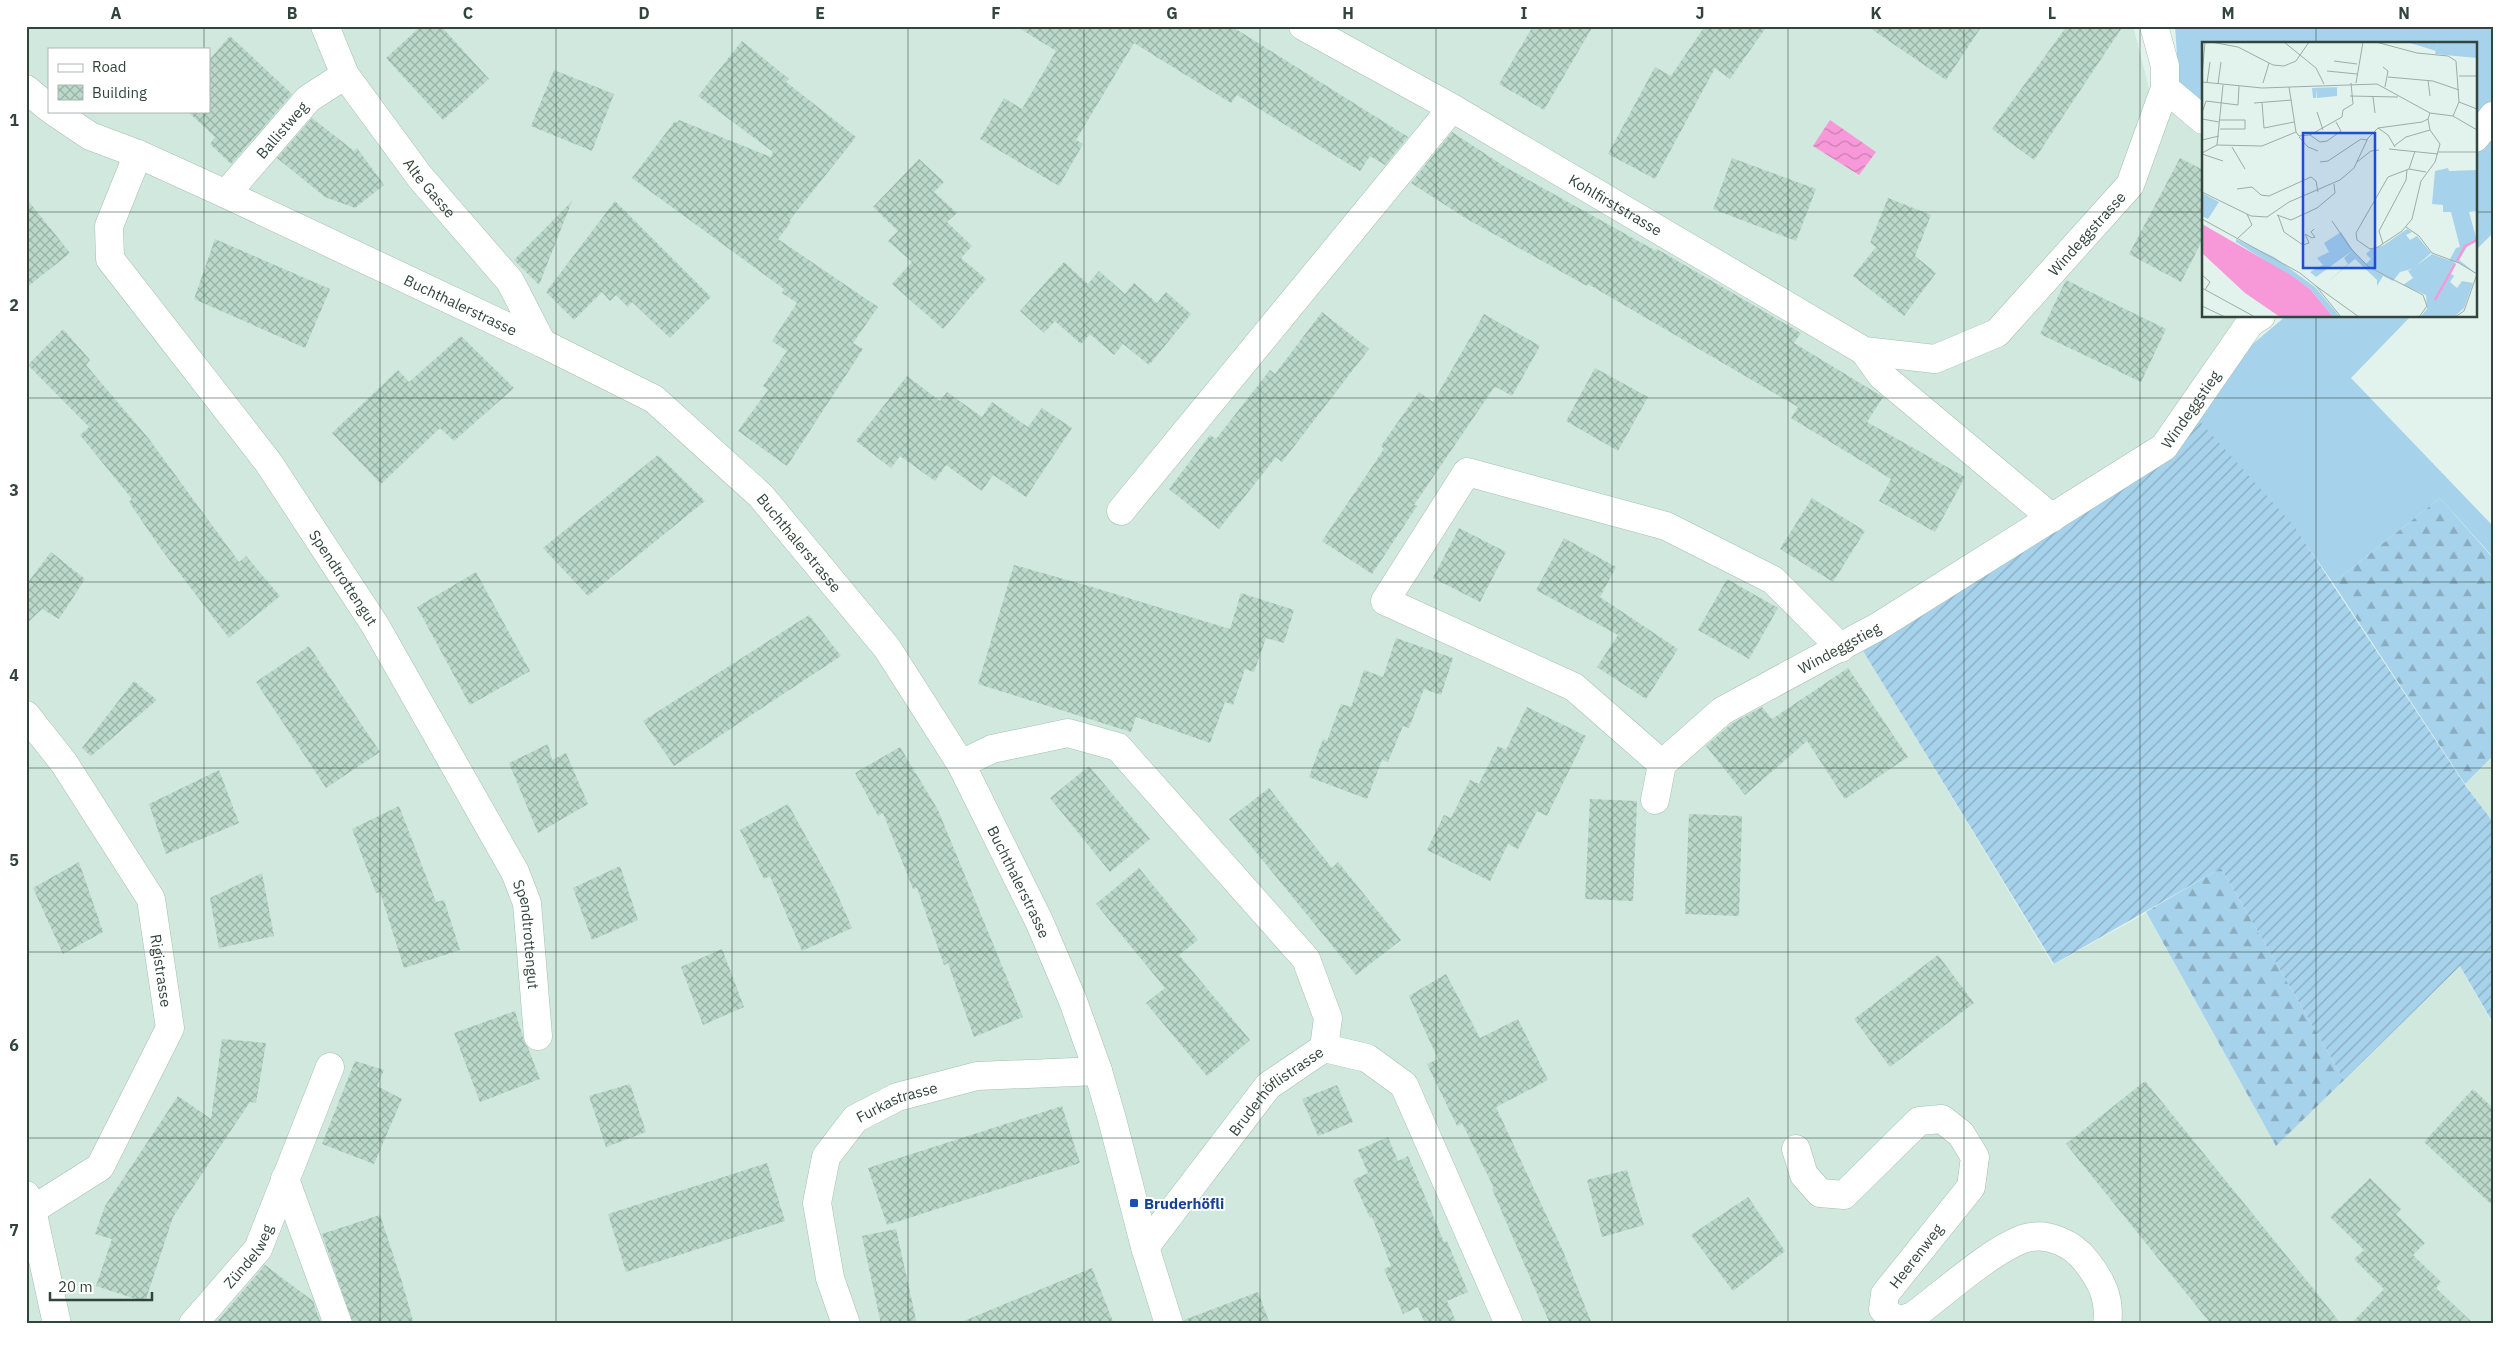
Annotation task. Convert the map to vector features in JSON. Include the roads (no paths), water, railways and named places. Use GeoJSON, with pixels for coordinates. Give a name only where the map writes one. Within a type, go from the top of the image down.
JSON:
{"type":"FeatureCollection","features":[{"type":"Feature","properties":{"kind":"street","name":"Alte Gasse"},"geometry":{"type":"LineString","coordinates":[[325,26],[345,75],[420,177],[510,281],[542,343]]}},
{"type":"Feature","properties":{"kind":"street","name":"Kohlfirststrasse"},"geometry":{"type":"LineString","coordinates":[[1303,26],[1452,108],[1864,352],[1935,359]]}},
{"type":"Feature","properties":{"kind":"street","name":"Windeggstrasse"},"geometry":{"type":"LineString","coordinates":[[1935,359],[1997,333],[2130,185],[2165,88],[2165,66],[2154,26]]}},
{"type":"Feature","properties":{"kind":"street","name":"Ballistweg"},"geometry":{"type":"LineString","coordinates":[[226,194],[308,99],[345,75]]}},
{"type":"Feature","properties":{"kind":"street"},"geometry":{"type":"LineString","coordinates":[[26,88],[48,107]]}},
{"type":"Feature","properties":{"kind":"street"},"geometry":{"type":"LineString","coordinates":[[2165,88],[2202,119]]}},
{"type":"Feature","properties":{"kind":"street"},"geometry":{"type":"LineString","coordinates":[[1120,511],[1452,108]]}},
{"type":"Feature","properties":{"kind":"street","name":"Buchthalerstrasse"},"geometry":{"type":"LineString","coordinates":[[54,112],[90,136],[138,154],[226,194],[542,343],[654,399],[761,496],[887,648],[961,764],[1039,921],[1073,1002],[1098,1071],[1112,1118],[1144,1247],[1169,1324]]}},
{"type":"Feature","properties":{"kind":"street"},"geometry":{"type":"LineString","coordinates":[[2476,137],[2493,116]]}},
{"type":"Feature","properties":{"kind":"street","name":"Spendtrottengut"},"geometry":{"type":"LineString","coordinates":[[138,154],[109,226],[110,259],[268,462],[375,625],[515,872],[527,903],[538,1036]]}},
{"type":"Feature","properties":{"kind":"street","name":"Windeggstieg"},"geometry":{"type":"LineString","coordinates":[[1662,764],[1722,711],[1841,648],[2164,447],[2250,323],[2258,318]]}},
{"type":"Feature","properties":{"kind":"street"},"geometry":{"type":"LineString","coordinates":[[1864,352],[1882,376],[2052,518]]}},
{"type":"Feature","properties":{"kind":"street"},"geometry":{"type":"LineString","coordinates":[[1655,800],[1662,764],[1574,687],[1385,601],[1467,472],[1666,526],[1773,580],[1841,648]]}},
{"type":"Feature","properties":{"kind":"street","name":"Rigistrasse"},"geometry":{"type":"LineString","coordinates":[[26,715],[64,763],[151,899],[170,1028],[100,1167],[29,1202]]}},
{"type":"Feature","properties":{"kind":"street"},"geometry":{"type":"LineString","coordinates":[[961,764],[992,749],[1068,733],[1118,747],[1306,959],[1328,1018],[1324,1048]]}},
{"type":"Feature","properties":{"kind":"street","name":"Bruderhöflistrasse"},"geometry":{"type":"LineString","coordinates":[[1144,1247],[1268,1086],[1324,1048],[1367,1058],[1404,1085],[1509,1324]]}},
{"type":"Feature","properties":{"kind":"street","name":"Zündelweg"},"geometry":{"type":"LineString","coordinates":[[193,1324],[258,1249],[330,1067]]}},
{"type":"Feature","properties":{"kind":"street","name":"Furkastrasse"},"geometry":{"type":"LineString","coordinates":[[846,1324],[830,1278],[817,1203],[826,1157],[855,1119],[897,1097],[977,1076],[1098,1071]]}},
{"type":"Feature","properties":{"kind":"street","name":"Heerenweg"},"geometry":{"type":"LineString","coordinates":[[1796,1149],[1804,1175],[1820,1194],[1844,1195],[1919,1121],[1942,1119],[1961,1134],[1975,1157],[1971,1187],[1885,1294],[1883,1309],[1897,1320],[1913,1316],[2004,1248],[2027,1238],[2055,1239],[2080,1253],[2100,1279],[2109,1309],[2107,1324]]}},
{"type":"Feature","properties":{"kind":"street"},"geometry":{"type":"LineString","coordinates":[[285,1179],[338,1324]]}},
{"type":"Feature","properties":{"kind":"street"},"geometry":{"type":"LineString","coordinates":[[29,1202],[57,1324]]}},
{"type":"Feature","properties":{"kind":"water"},"geometry":{"type":"Polygon","coordinates":[[[1830,120],[1876,152],[1859,175],[1813,146],[1830,120]]]}},
{"type":"Feature","properties":{"kind":"place","name":"Bruderhöfli"},"geometry":{"type":"Point","coordinates":[1134,1203]}}]}
